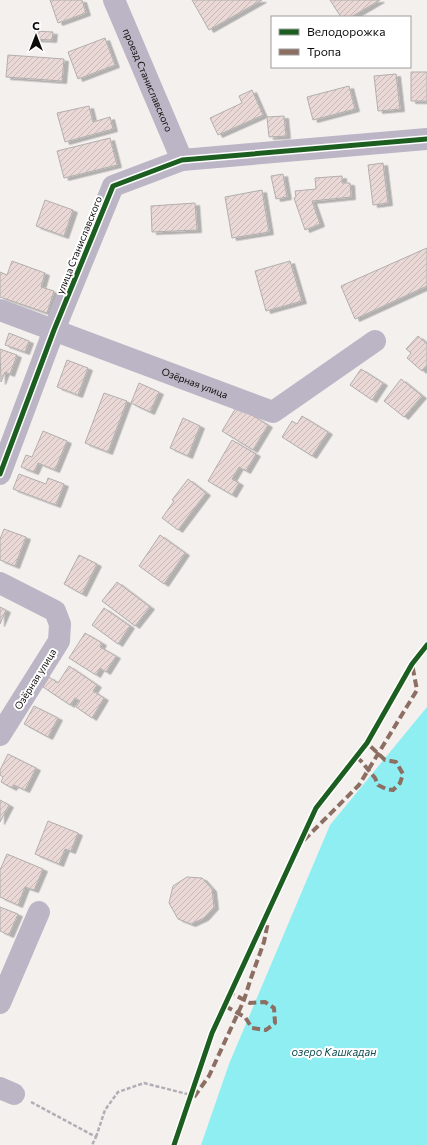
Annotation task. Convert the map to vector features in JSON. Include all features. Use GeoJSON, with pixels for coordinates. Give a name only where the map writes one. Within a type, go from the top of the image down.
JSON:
{"type":"FeatureCollection","features":[{"type":"Feature","properties":{"kind":"street","name":"проезд Станиславского"},"geometry":{"type":"LineString","coordinates":[[114,0],[182,160]]}},
{"type":"Feature","properties":{"kind":"street","name":"улица Станиславского"},"geometry":{"type":"LineString","coordinates":[[0,474],[54,330],[113,186],[182,160],[427,139]]}},
{"type":"Feature","properties":{"kind":"street","name":"Озёрная улица"},"geometry":{"type":"LineString","coordinates":[[0,310],[273,412],[375,341]]}},
{"type":"Feature","properties":{"kind":"street","name":"Озёрная улица"},"geometry":{"type":"LineString","coordinates":[[0,583],[55,611],[60,624],[59,642],[0,735]]}},
{"type":"Feature","properties":{"kind":"street"},"geometry":{"type":"LineString","coordinates":[[0,1003],[39,912]]}},
{"type":"Feature","properties":{"kind":"path"},"geometry":{"type":"LineString","coordinates":[[92,1145],[105,1110],[118,1092],[144,1083],[190,1097],[194,1088]]}},
{"type":"Feature","properties":{"kind":"path"},"geometry":{"type":"LineString","coordinates":[[7,1091],[96,1136]]}},
{"type":"Feature","properties":{"kind":"water","name":"озеро Кашкадан"},"geometry":{"type":"Polygon","coordinates":[[[427,707],[427,1145],[201,1145],[229,1064],[330,825],[427,707]]]}},
{"type":"Feature","properties":{"kind":"building"},"geometry":{"type":"Polygon","coordinates":[[[50,0],[82,0],[86,13],[58,23],[50,0]]]}},
{"type":"Feature","properties":{"kind":"building"},"geometry":{"type":"Polygon","coordinates":[[[192,0],[262,0],[209,30],[192,0]]]}},
{"type":"Feature","properties":{"kind":"building"},"geometry":{"type":"Polygon","coordinates":[[[330,0],[380,0],[353,16],[340,16],[330,0]]]}},
{"type":"Feature","properties":{"kind":"building"},"geometry":{"type":"Polygon","coordinates":[[[35,31],[53,32],[52,40],[34,39],[35,31]]]}},
{"type":"Feature","properties":{"kind":"building"},"geometry":{"type":"Polygon","coordinates":[[[105,38],[115,65],[78,79],[68,52],[105,38]]]}},
{"type":"Feature","properties":{"kind":"building"},"geometry":{"type":"Polygon","coordinates":[[[8,55],[64,59],[62,81],[6,77],[8,55]]]}},
{"type":"Feature","properties":{"kind":"building"},"geometry":{"type":"Polygon","coordinates":[[[411,72],[427,72],[427,101],[411,101],[411,72]]]}},
{"type":"Feature","properties":{"kind":"building"},"geometry":{"type":"Polygon","coordinates":[[[396,74],[400,109],[378,111],[374,76],[396,74]]]}},
{"type":"Feature","properties":{"kind":"building"},"geometry":{"type":"Polygon","coordinates":[[[349,86],[355,109],[313,120],[307,97],[349,86]]]}},
{"type":"Feature","properties":{"kind":"building"},"geometry":{"type":"Polygon","coordinates":[[[252,90],[263,115],[218,135],[210,118],[242,103],[239,96],[252,90]]]}},
{"type":"Feature","properties":{"kind":"building"},"geometry":{"type":"Polygon","coordinates":[[[89,106],[93,122],[110,117],[113,129],[65,142],[57,113],[89,106]]]}},
{"type":"Feature","properties":{"kind":"building"},"geometry":{"type":"Polygon","coordinates":[[[284,116],[286,136],[269,137],[267,117],[284,116]]]}},
{"type":"Feature","properties":{"kind":"building"},"geometry":{"type":"Polygon","coordinates":[[[110,138],[117,165],[64,178],[57,151],[110,138]]]}},
{"type":"Feature","properties":{"kind":"building"},"geometry":{"type":"Polygon","coordinates":[[[383,163],[388,203],[373,205],[368,165],[383,163]]]}},
{"type":"Feature","properties":{"kind":"building"},"geometry":{"type":"Polygon","coordinates":[[[283,174],[287,197],[276,199],[271,176],[283,174]]]}},
{"type":"Feature","properties":{"kind":"building"},"geometry":{"type":"Polygon","coordinates":[[[342,176],[342,183],[350,183],[351,197],[312,201],[320,224],[305,230],[294,198],[296,197],[295,191],[316,189],[315,178],[342,176]]]}},
{"type":"Feature","properties":{"kind":"building"},"geometry":{"type":"Polygon","coordinates":[[[262,190],[269,232],[232,238],[225,197],[262,190]]]}},
{"type":"Feature","properties":{"kind":"building"},"geometry":{"type":"Polygon","coordinates":[[[45,200],[73,210],[64,236],[36,226],[45,200]]]}},
{"type":"Feature","properties":{"kind":"building"},"geometry":{"type":"Polygon","coordinates":[[[195,203],[197,230],[152,232],[151,206],[195,203]]]}},
{"type":"Feature","properties":{"kind":"building"},"geometry":{"type":"Polygon","coordinates":[[[427,248],[427,286],[355,319],[341,286],[427,248]]]}},
{"type":"Feature","properties":{"kind":"building"},"geometry":{"type":"Polygon","coordinates":[[[12,261],[45,273],[41,287],[54,291],[47,313],[0,297],[0,272],[7,275],[12,261]]]}},
{"type":"Feature","properties":{"kind":"building"},"geometry":{"type":"Polygon","coordinates":[[[290,261],[302,301],[266,311],[255,271],[290,261]]]}},
{"type":"Feature","properties":{"kind":"building"},"geometry":{"type":"Polygon","coordinates":[[[9,333],[29,341],[25,352],[5,345],[9,333]]]}},
{"type":"Feature","properties":{"kind":"building"},"geometry":{"type":"Polygon","coordinates":[[[418,336],[427,344],[427,365],[422,371],[407,358],[411,353],[406,349],[418,336]]]}},
{"type":"Feature","properties":{"kind":"building"},"geometry":{"type":"Polygon","coordinates":[[[0,349],[17,355],[10,374],[5,372],[1,382],[0,349]]]}},
{"type":"Feature","properties":{"kind":"building"},"geometry":{"type":"Polygon","coordinates":[[[67,360],[88,368],[78,395],[57,387],[67,360]]]}},
{"type":"Feature","properties":{"kind":"building"},"geometry":{"type":"Polygon","coordinates":[[[361,369],[383,383],[372,400],[350,385],[361,369]]]}},
{"type":"Feature","properties":{"kind":"building"},"geometry":{"type":"Polygon","coordinates":[[[401,379],[422,396],[404,417],[384,401],[401,379]]]}},
{"type":"Feature","properties":{"kind":"building"},"geometry":{"type":"Polygon","coordinates":[[[139,383],[159,392],[150,412],[131,403],[139,383]]]}},
{"type":"Feature","properties":{"kind":"building"},"geometry":{"type":"Polygon","coordinates":[[[104,393],[127,401],[108,452],[85,443],[104,393]]]}},
{"type":"Feature","properties":{"kind":"building"},"geometry":{"type":"Polygon","coordinates":[[[237,406],[268,425],[253,450],[222,431],[237,406]]]}},
{"type":"Feature","properties":{"kind":"building"},"geometry":{"type":"Polygon","coordinates":[[[302,416],[328,432],[312,456],[282,437],[292,421],[297,424],[302,416]]]}},
{"type":"Feature","properties":{"kind":"building"},"geometry":{"type":"Polygon","coordinates":[[[183,418],[200,426],[188,456],[170,448],[183,418]]]}},
{"type":"Feature","properties":{"kind":"building"},"geometry":{"type":"Polygon","coordinates":[[[43,431],[67,441],[55,470],[38,463],[34,472],[21,467],[26,455],[32,457],[43,431]]]}},
{"type":"Feature","properties":{"kind":"building"},"geometry":{"type":"Polygon","coordinates":[[[232,440],[256,454],[246,471],[239,467],[232,479],[239,483],[232,495],[208,481],[232,440]]]}},
{"type":"Feature","properties":{"kind":"building"},"geometry":{"type":"Polygon","coordinates":[[[19,474],[46,484],[48,478],[64,484],[56,505],[13,489],[19,474]]]}},
{"type":"Feature","properties":{"kind":"building"},"geometry":{"type":"Polygon","coordinates":[[[188,479],[206,493],[178,530],[162,518],[174,501],[172,500],[188,479]]]}},
{"type":"Feature","properties":{"kind":"building"},"geometry":{"type":"Polygon","coordinates":[[[4,529],[26,537],[15,566],[0,560],[0,539],[4,529]]]}},
{"type":"Feature","properties":{"kind":"building"},"geometry":{"type":"Polygon","coordinates":[[[160,535],[185,553],[164,584],[139,566],[160,535]]]}},
{"type":"Feature","properties":{"kind":"building"},"geometry":{"type":"Polygon","coordinates":[[[79,555],[97,564],[82,594],[64,584],[79,555]]]}},
{"type":"Feature","properties":{"kind":"building"},"geometry":{"type":"Polygon","coordinates":[[[117,582],[150,607],[135,626],[102,601],[117,582]]]}},
{"type":"Feature","properties":{"kind":"building"},"geometry":{"type":"Polygon","coordinates":[[[0,607],[6,610],[0,624],[0,607]]]}},
{"type":"Feature","properties":{"kind":"building"},"geometry":{"type":"Polygon","coordinates":[[[104,608],[130,626],[118,644],[92,625],[104,608]]]}},
{"type":"Feature","properties":{"kind":"building"},"geometry":{"type":"Polygon","coordinates":[[[85,633],[102,643],[100,647],[116,656],[106,672],[100,668],[96,675],[69,658],[85,633]]]}},
{"type":"Feature","properties":{"kind":"building"},"geometry":{"type":"Polygon","coordinates":[[[69,666],[97,685],[93,691],[104,698],[92,718],[76,707],[80,701],[75,698],[70,705],[43,687],[49,677],[58,683],[69,666]]]}},
{"type":"Feature","properties":{"kind":"building"},"geometry":{"type":"Polygon","coordinates":[[[34,706],[58,718],[48,737],[24,724],[34,706]]]}},
{"type":"Feature","properties":{"kind":"building"},"geometry":{"type":"Polygon","coordinates":[[[8,754],[36,768],[25,790],[14,785],[12,788],[1,782],[3,777],[0,775],[0,770],[8,754]]]}},
{"type":"Feature","properties":{"kind":"building"},"geometry":{"type":"Polygon","coordinates":[[[0,800],[9,805],[0,822],[0,800]]]}},
{"type":"Feature","properties":{"kind":"building"},"geometry":{"type":"Polygon","coordinates":[[[48,821],[78,833],[71,851],[65,849],[59,864],[35,854],[48,821]]]}},
{"type":"Feature","properties":{"kind":"building"},"geometry":{"type":"Polygon","coordinates":[[[7,854],[43,869],[34,890],[25,887],[18,905],[0,897],[0,870],[7,854]]]}},
{"type":"Feature","properties":{"kind":"building"},"geometry":{"type":"Polygon","coordinates":[[[187,877],[202,878],[212,889],[214,907],[204,918],[191,924],[178,919],[169,903],[173,886],[187,877]]]}},
{"type":"Feature","properties":{"kind":"building"},"geometry":{"type":"Polygon","coordinates":[[[0,907],[18,914],[9,935],[0,931],[0,907]]]}},
{"type":"Feature","properties":{"kind":"marked path"},"geometry":{"type":"LineString","coordinates":[[304,840],[359,785],[417,690],[412,664]]}},
{"type":"Feature","properties":{"kind":"marked path"},"geometry":{"type":"LineString","coordinates":[[356,757],[375,778],[378,785],[386,789],[393,790],[400,783],[403,774],[396,762],[385,760],[367,743]]}},
{"type":"Feature","properties":{"kind":"marked path"},"geometry":{"type":"LineString","coordinates":[[194,1097],[209,1076],[244,1000],[264,942],[268,922]]}},
{"type":"Feature","properties":{"kind":"marked path"},"geometry":{"type":"LineString","coordinates":[[225,1006],[245,1017],[252,1028],[266,1030],[275,1023],[274,1008],[265,1002],[250,1003],[231,993]]}},
{"type":"Feature","properties":{"kind":"cycle path"},"geometry":{"type":"LineString","coordinates":[[0,474],[54,330],[113,186],[182,160],[427,139]]}},
{"type":"Feature","properties":{"kind":"cycle path"},"geometry":{"type":"LineString","coordinates":[[174,1145],[212,1033],[316,808],[367,743],[412,664],[427,645]]}}]}
